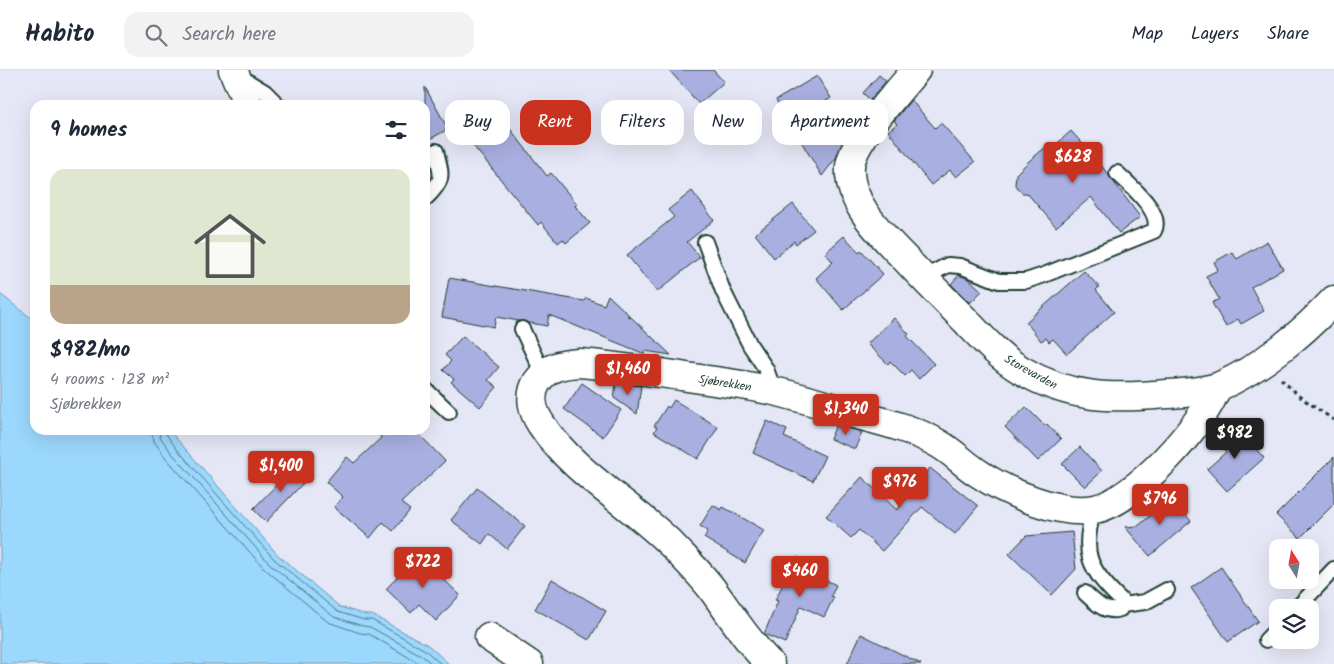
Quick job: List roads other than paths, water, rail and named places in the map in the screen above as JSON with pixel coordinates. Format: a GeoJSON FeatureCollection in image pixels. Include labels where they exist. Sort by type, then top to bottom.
{"type":"FeatureCollection","features":[{"type":"Feature","properties":{"kind":"street","name":"Storevarden"},"geometry":{"type":"LineString","coordinates":[[916,70],[868,130],[852,156],[850,167],[854,192],[872,222],[923,278],[997,353],[1021,369],[1064,390],[1083,395],[1105,397],[1140,396],[1182,393],[1217,387],[1234,380],[1267,358],[1304,329],[1334,300]]}},
{"type":"Feature","properties":{"kind":"street"},"geometry":{"type":"LineString","coordinates":[[234,72],[246,100]]}},
{"type":"Feature","properties":{"kind":"street","name":"Sjøbrekken"},"geometry":{"type":"LineString","coordinates":[[543,374],[558,365],[580,363],[731,383],[774,391],[916,433],[938,443],[976,472],[1012,492],[1038,502],[1071,509],[1094,509],[1113,503],[1142,481],[1177,447],[1199,420],[1213,398],[1217,387]]}},
{"type":"Feature","properties":{"kind":"street"},"geometry":{"type":"LineString","coordinates":[[543,374],[536,384],[532,395],[533,407],[540,423],[550,437],[578,465],[671,544],[711,588],[744,635],[770,664]]}},
{"type":"Feature","properties":{"kind":"street"},"geometry":{"type":"LineString","coordinates":[[489,637],[528,664]]}},
{"type":"Feature","properties":{"kind":"lane"},"geometry":{"type":"LineString","coordinates":[[234,72],[265,92],[273,100]]}},
{"type":"Feature","properties":{"kind":"lane"},"geometry":{"type":"LineString","coordinates":[[430,194],[438,187],[441,177],[436,151]]}},
{"type":"Feature","properties":{"kind":"lane"},"geometry":{"type":"LineString","coordinates":[[923,278],[948,265],[960,266],[999,281],[1026,281],[1154,231],[1156,225],[1153,213],[1135,189],[1117,173]]}},
{"type":"Feature","properties":{"kind":"lane"},"geometry":{"type":"LineString","coordinates":[[705,242],[723,291],[750,345],[766,369],[774,391]]}},
{"type":"Feature","properties":{"kind":"lane"},"geometry":{"type":"LineString","coordinates":[[522,329],[543,374]]}},
{"type":"Feature","properties":{"kind":"lane"},"geometry":{"type":"LineString","coordinates":[[430,394],[448,412]]}},
{"type":"Feature","properties":{"kind":"lane"},"geometry":{"type":"LineString","coordinates":[[1094,509],[1087,533],[1089,555],[1093,567],[1121,600],[1122,605]]}},
{"type":"Feature","properties":{"kind":"lane"},"geometry":{"type":"LineString","coordinates":[[1306,599],[1334,569]]}},
{"type":"Feature","properties":{"kind":"lane"},"geometry":{"type":"LineString","coordinates":[[1085,594],[1101,607],[1110,610],[1120,609],[1122,605],[1146,602],[1166,590]]}},
{"type":"Feature","properties":{"kind":"lane"},"geometry":{"type":"LineString","coordinates":[[1266,640],[1269,637]]}},
{"type":"Feature","properties":{"kind":"water"},"geometry":{"type":"Polygon","coordinates":[[[0,294],[30,317],[30,435],[173,435],[278,555],[340,607],[372,615],[428,645],[449,664],[0,664],[0,294]]]}}]}
